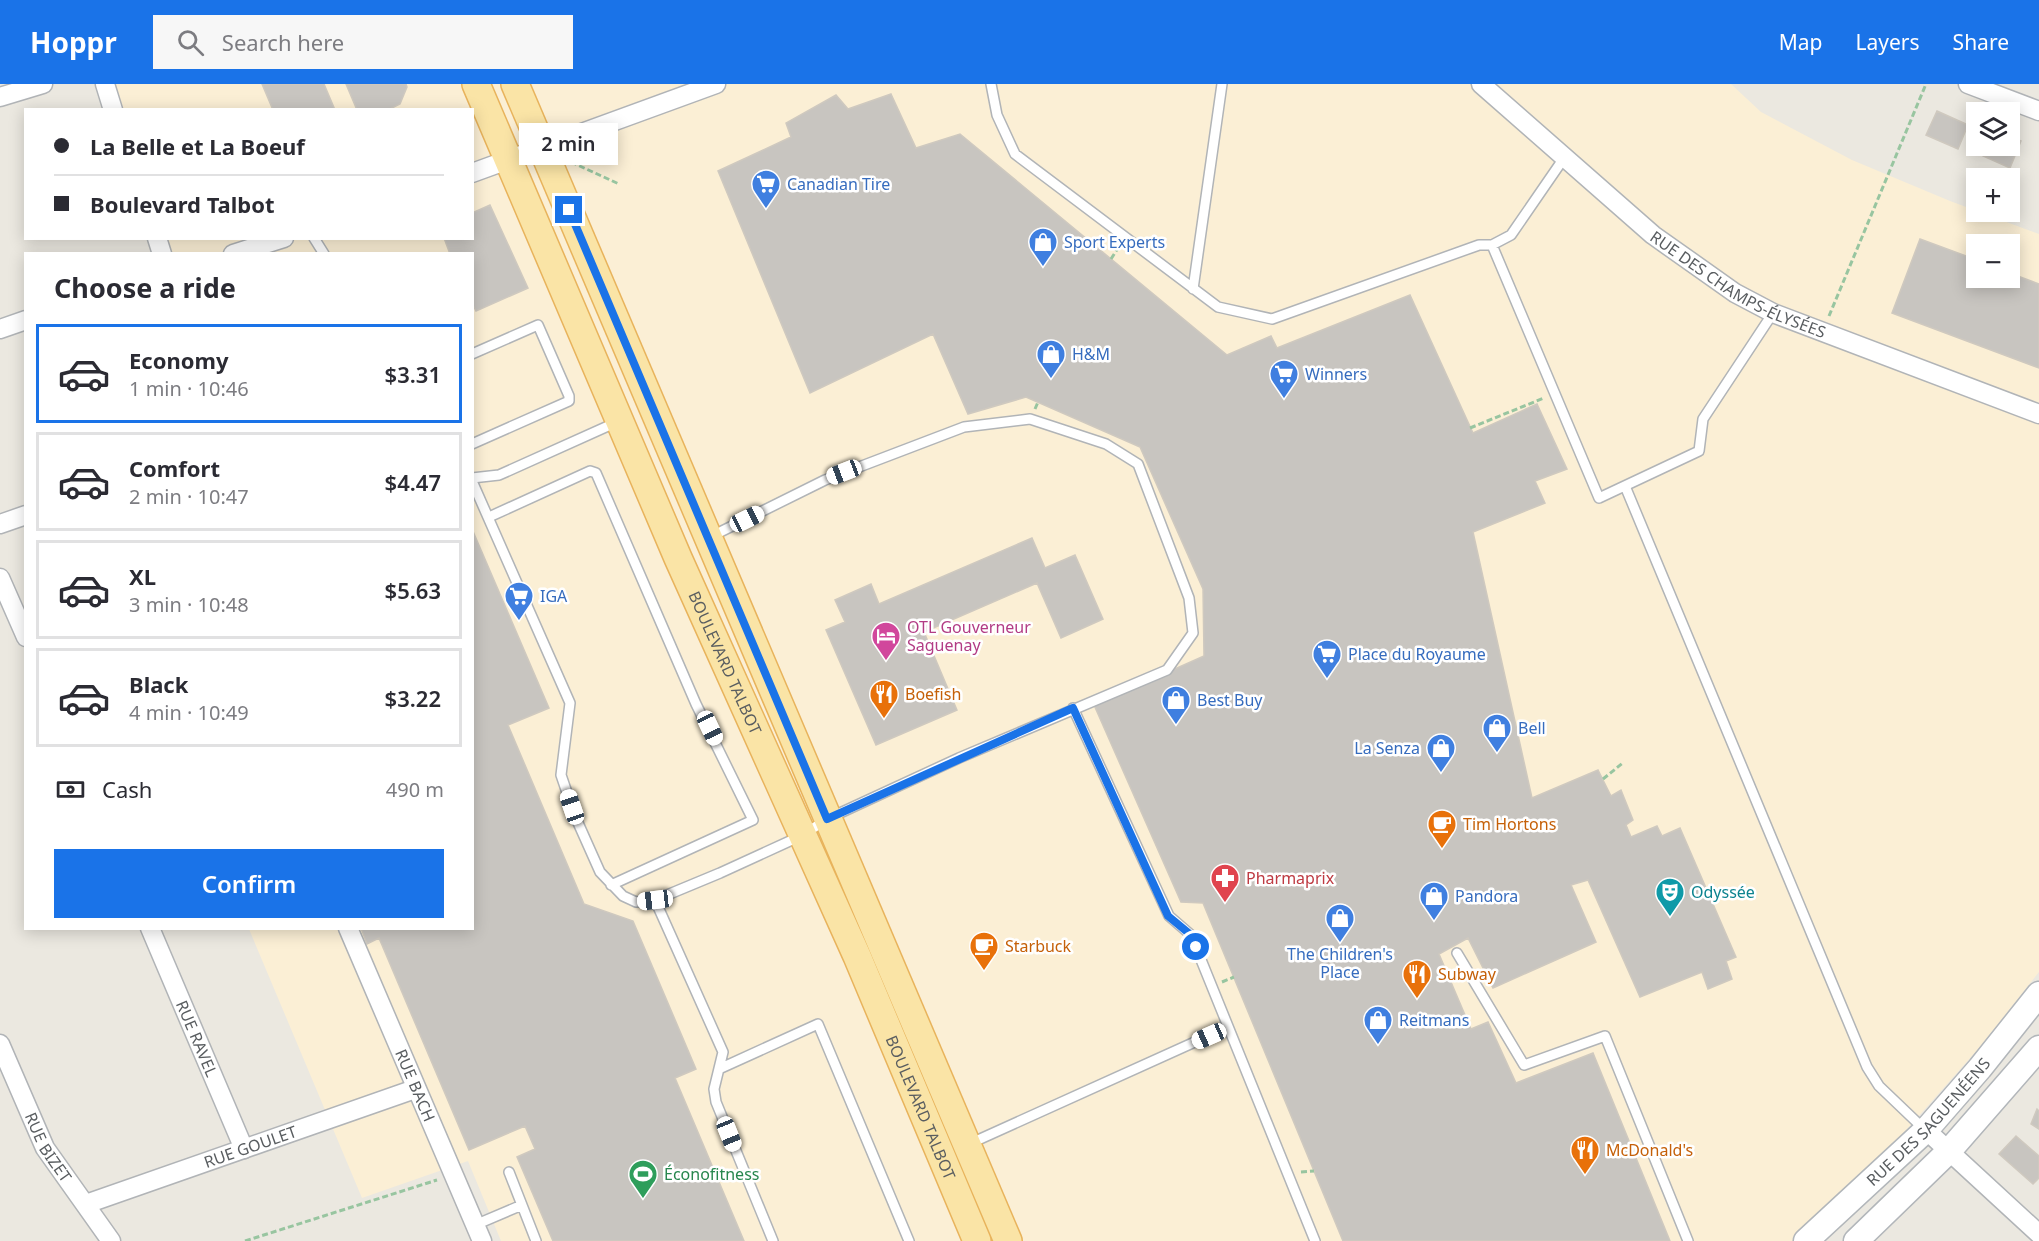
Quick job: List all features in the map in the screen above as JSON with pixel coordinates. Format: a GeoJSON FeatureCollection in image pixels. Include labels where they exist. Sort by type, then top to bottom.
{"type":"FeatureCollection","features":[{"type":"Feature","properties":{"kind":"main road","name":"BOULEVARD TALBOT"},"geometry":{"type":"LineString","coordinates":[[477,84],[507,161],[619,421],[857,956],[977,1241]]}},
{"type":"Feature","properties":{"kind":"main road","name":"BOULEVARD TALBOT"},"geometry":{"type":"LineString","coordinates":[[515,84],[1008,1241]]}},
{"type":"Feature","properties":{"kind":"street"},"geometry":{"type":"LineString","coordinates":[[0,97],[43,84]]}},
{"type":"Feature","properties":{"kind":"street"},"geometry":{"type":"LineString","coordinates":[[105,84],[112,108]]}},
{"type":"Feature","properties":{"kind":"street"},"geometry":{"type":"LineString","coordinates":[[474,172],[716,84]]}},
{"type":"Feature","properties":{"kind":"street","name":"RUE DES CHAMPS-ÉLYSÉES"},"geometry":{"type":"LineString","coordinates":[[1481,84],[1502,100],[1564,159],[1653,236],[1735,293],[1773,313],[2039,414]]}},
{"type":"Feature","properties":{"kind":"street"},"geometry":{"type":"LineString","coordinates":[[1968,84],[2039,111]]}},
{"type":"Feature","properties":{"kind":"street"},"geometry":{"type":"LineString","coordinates":[[244,252],[278,240]]}},
{"type":"Feature","properties":{"kind":"street"},"geometry":{"type":"LineString","coordinates":[[0,329],[24,321]]}},
{"type":"Feature","properties":{"kind":"street"},"geometry":{"type":"LineString","coordinates":[[0,524],[24,517]]}},
{"type":"Feature","properties":{"kind":"street"},"geometry":{"type":"LineString","coordinates":[[0,578],[24,632]]}},
{"type":"Feature","properties":{"kind":"street","name":"RUE RAVEL"},"geometry":{"type":"LineString","coordinates":[[151,930],[244,1149]]}},
{"type":"Feature","properties":{"kind":"street","name":"RUE BACH"},"geometry":{"type":"LineString","coordinates":[[349,930],[478,1233]]}},
{"type":"Feature","properties":{"kind":"street","name":"RUE DES SAGUENÉENS"},"geometry":{"type":"LineString","coordinates":[[1806,1241],[1926,1130],[1980,1068],[2039,994]]}},
{"type":"Feature","properties":{"kind":"street","name":"RUE BIZET"},"geometry":{"type":"LineString","coordinates":[[0,1044],[45,1148],[111,1241]]}},
{"type":"Feature","properties":{"kind":"street","name":"RUE DES SAGUENÉENS"},"geometry":{"type":"LineString","coordinates":[[1856,1241],[1949,1151],[2039,1048]]}},
{"type":"Feature","properties":{"kind":"street","name":"RUE GOULET"},"geometry":{"type":"LineString","coordinates":[[86,1204],[415,1089]]}},
{"type":"Feature","properties":{"kind":"street"},"geometry":{"type":"LineString","coordinates":[[1926,1130],[2039,1234]]}},
{"type":"Feature","properties":{"kind":"lane"},"geometry":{"type":"LineString","coordinates":[[991,84],[997,115],[1015,154],[1218,307],[1272,319],[1479,245],[1492,245],[1511,235],[1564,159]]}},
{"type":"Feature","properties":{"kind":"lane"},"geometry":{"type":"LineString","coordinates":[[1192,289],[1222,84]]}},
{"type":"Feature","properties":{"kind":"lane"},"geometry":{"type":"LineString","coordinates":[[1492,245],[1599,498],[1699,451],[1702,419],[1773,313]]}},
{"type":"Feature","properties":{"kind":"lane"},"geometry":{"type":"LineString","coordinates":[[474,443],[569,401],[569,396],[538,326],[475,352]]}},
{"type":"Feature","properties":{"kind":"lane"},"geometry":{"type":"LineString","coordinates":[[474,483],[570,703],[561,775],[600,872],[623,896],[636,902],[655,900],[803,835],[827,819],[1073,708],[1167,670],[1193,633],[1190,598],[1138,464],[1106,444],[1030,419],[964,427],[825,480],[708,538]]}},
{"type":"Feature","properties":{"kind":"lane"},"geometry":{"type":"LineString","coordinates":[[474,479],[499,475],[619,421]]}},
{"type":"Feature","properties":{"kind":"lane"},"geometry":{"type":"LineString","coordinates":[[489,517],[590,471],[596,473],[696,704],[702,712],[753,820],[611,885]]}},
{"type":"Feature","properties":{"kind":"lane"},"geometry":{"type":"LineString","coordinates":[[1625,486],[1867,1067],[1880,1086],[1926,1130]]}},
{"type":"Feature","properties":{"kind":"lane"},"geometry":{"type":"LineString","coordinates":[[1073,708],[1168,916],[1191,935],[1315,1241]]}},
{"type":"Feature","properties":{"kind":"lane"},"geometry":{"type":"LineString","coordinates":[[655,900],[723,1052],[714,1089],[716,1102],[773,1241]]}},
{"type":"Feature","properties":{"kind":"lane"},"geometry":{"type":"LineString","coordinates":[[1457,953],[1524,1065],[1605,1036],[1688,1241]]}},
{"type":"Feature","properties":{"kind":"lane"},"geometry":{"type":"LineString","coordinates":[[719,1069],[818,1024],[909,1241]]}},
{"type":"Feature","properties":{"kind":"lane"},"geometry":{"type":"LineString","coordinates":[[967,1144],[1228,1027]]}},
{"type":"Feature","properties":{"kind":"lane"},"geometry":{"type":"LineString","coordinates":[[509,1172],[536,1241]]}},
{"type":"Feature","properties":{"kind":"lane"},"geometry":{"type":"LineString","coordinates":[[478,1233],[522,1205]]}},
{"type":"Feature","properties":{"kind":"path"},"geometry":{"type":"LineString","coordinates":[[1822,331],[1926,84]]}},
{"type":"Feature","properties":{"kind":"path"},"geometry":{"type":"LineString","coordinates":[[542,148],[618,184]]}},
{"type":"Feature","properties":{"kind":"path"},"geometry":{"type":"LineString","coordinates":[[1470,428],[1554,393]]}},
{"type":"Feature","properties":{"kind":"path"},"geometry":{"type":"LineString","coordinates":[[1603,779],[1624,762]]}},
{"type":"Feature","properties":{"kind":"path"},"geometry":{"type":"LineString","coordinates":[[245,1241],[453,1174]]}},
{"type":"Feature","properties":{"kind":"shaded area"},"geometry":{"type":"Polygon","coordinates":[[[105,84],[1731,84],[1761,112],[1852,160],[1966,207],[1966,222],[2007,222],[2039,234],[2039,972],[1979,1048],[1893,1145],[1792,1241],[501,1241],[468,1161],[362,1198],[249,930],[474,930],[474,252],[161,252],[157,240],[474,240],[474,108],[113,108],[105,84]]]}},
{"type":"Feature","properties":{"kind":"building"},"geometry":{"type":"Polygon","coordinates":[[[262,84],[324,84],[334,108],[272,108],[262,84]]]}},
{"type":"Feature","properties":{"kind":"building"},"geometry":{"type":"Polygon","coordinates":[[[346,84],[406,84],[407,87],[400,104],[392,108],[356,108],[346,84]]]}},
{"type":"Feature","properties":{"kind":"building","name":"Place du Royaume"},"geometry":{"type":"Polygon","coordinates":[[[891,94],[916,148],[960,134],[1227,355],[1271,336],[1277,348],[1410,295],[1473,433],[1537,404],[1567,469],[1535,481],[1545,503],[1473,532],[1532,798],[1598,770],[1611,796],[1621,790],[1633,820],[1626,825],[1631,837],[1657,826],[1662,836],[1680,828],[1736,957],[1726,961],[1732,979],[1708,989],[1702,972],[1640,997],[1588,880],[1571,885],[1596,942],[1493,988],[1468,938],[1439,954],[1471,1029],[1488,1022],[1516,1083],[1593,1053],[1670,1241],[1343,1241],[1203,903],[1181,902],[1094,705],[1204,656],[1203,589],[1140,447],[1026,397],[968,414],[933,334],[810,393],[718,171],[791,137],[786,123],[836,95],[848,109],[891,94]]]}},
{"type":"Feature","properties":{"kind":"building"},"geometry":{"type":"Polygon","coordinates":[[[1937,111],[1966,124],[1958,149],[1926,135],[1937,111]]]}},
{"type":"Feature","properties":{"kind":"building"},"geometry":{"type":"Polygon","coordinates":[[[1983,156],[2015,156],[2010,168],[1983,156]]]}},
{"type":"Feature","properties":{"kind":"building"},"geometry":{"type":"Polygon","coordinates":[[[490,205],[528,288],[476,311],[474,307],[474,252],[449,252],[445,240],[474,240],[474,212],[490,205]]]}},
{"type":"Feature","properties":{"kind":"building"},"geometry":{"type":"Polygon","coordinates":[[[1920,239],[1966,256],[1966,288],[2020,288],[2020,277],[2039,284],[2039,368],[1892,313],[1920,239]]]}},
{"type":"Feature","properties":{"kind":"building"},"geometry":{"type":"Polygon","coordinates":[[[474,534],[549,708],[508,725],[584,904],[633,921],[696,1069],[675,1078],[744,1241],[553,1241],[517,1157],[535,1149],[525,1126],[469,1150],[379,938],[367,944],[362,930],[474,930],[474,534]]]}},
{"type":"Feature","properties":{"kind":"building"},"geometry":{"type":"Polygon","coordinates":[[[1032,538],[1045,568],[1075,555],[1103,619],[1061,638],[1037,583],[924,632],[957,710],[876,745],[826,630],[845,622],[835,600],[871,584],[879,604],[1032,538]]]}},
{"type":"Feature","properties":{"kind":"building"},"geometry":{"type":"Polygon","coordinates":[[[2037,1109],[2039,1111],[2039,1129],[2031,1124],[2037,1109]]]}},
{"type":"Feature","properties":{"kind":"building"},"geometry":{"type":"Polygon","coordinates":[[[2016,1136],[2039,1156],[2039,1178],[2033,1184],[1999,1154],[2016,1136]]]}},
{"type":"Feature","properties":{"kind":"place","name":"Canadian Tire"},"geometry":{"type":"Point","coordinates":[766,210]}},
{"type":"Feature","properties":{"kind":"place","name":"Sport Experts"},"geometry":{"type":"Point","coordinates":[1043,268]}},
{"type":"Feature","properties":{"kind":"place","name":"H&M"},"geometry":{"type":"Point","coordinates":[1051,380]}},
{"type":"Feature","properties":{"kind":"place","name":"Winners"},"geometry":{"type":"Point","coordinates":[1284,400]}},
{"type":"Feature","properties":{"kind":"place","name":"IGA"},"geometry":{"type":"Point","coordinates":[519,622]}},
{"type":"Feature","properties":{"kind":"place","name":"OTL Gouverneur Saguenay"},"geometry":{"type":"Point","coordinates":[886,662]}},
{"type":"Feature","properties":{"kind":"place","name":"Place du Royaume"},"geometry":{"type":"Point","coordinates":[1327,680]}},
{"type":"Feature","properties":{"kind":"place","name":"Boefish"},"geometry":{"type":"Point","coordinates":[884,720]}},
{"type":"Feature","properties":{"kind":"place","name":"Best Buy"},"geometry":{"type":"Point","coordinates":[1176,726]}},
{"type":"Feature","properties":{"kind":"place","name":"Bell"},"geometry":{"type":"Point","coordinates":[1497,754]}},
{"type":"Feature","properties":{"kind":"place","name":"La Senza"},"geometry":{"type":"Point","coordinates":[1441,774]}},
{"type":"Feature","properties":{"kind":"place","name":"Tim Hortons"},"geometry":{"type":"Point","coordinates":[1442,850]}},
{"type":"Feature","properties":{"kind":"place","name":"Pharmaprix"},"geometry":{"type":"Point","coordinates":[1225,904]}},
{"type":"Feature","properties":{"kind":"place","name":"Odyssée"},"geometry":{"type":"Point","coordinates":[1670,918]}},
{"type":"Feature","properties":{"kind":"place","name":"Pandora"},"geometry":{"type":"Point","coordinates":[1434,922]}},
{"type":"Feature","properties":{"kind":"place","name":"The Children's Place"},"geometry":{"type":"Point","coordinates":[1340,944]}},
{"type":"Feature","properties":{"kind":"place","name":"Starbuck"},"geometry":{"type":"Point","coordinates":[984,972]}},
{"type":"Feature","properties":{"kind":"place","name":"Subway"},"geometry":{"type":"Point","coordinates":[1417,1000]}},
{"type":"Feature","properties":{"kind":"place","name":"Reitmans"},"geometry":{"type":"Point","coordinates":[1378,1046]}},
{"type":"Feature","properties":{"kind":"place","name":"McDonald's"},"geometry":{"type":"Point","coordinates":[1585,1176]}},
{"type":"Feature","properties":{"kind":"place","name":"Éconofitness"},"geometry":{"type":"Point","coordinates":[643,1200]}},
{"type":"Feature","properties":{"kind":"route"},"geometry":{"type":"LineString","coordinates":[[569,210],[827,819],[1073,708],[1168,916],[1191,935],[1196,947]]}}]}
